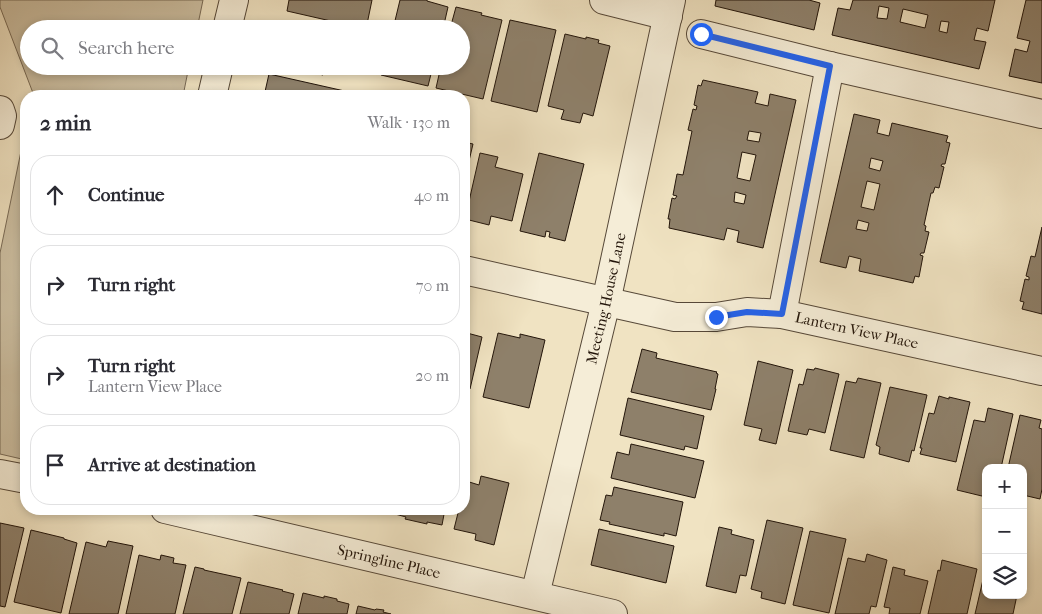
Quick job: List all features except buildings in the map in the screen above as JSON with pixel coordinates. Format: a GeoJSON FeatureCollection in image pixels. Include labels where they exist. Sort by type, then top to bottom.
{"type":"FeatureCollection","features":[{"type":"Feature","properties":{"kind":"street"},"geometry":{"type":"LineString","coordinates":[[229,20],[234,0]]}},
{"type":"Feature","properties":{"kind":"street"},"geometry":{"type":"LineString","coordinates":[[604,0],[670,8]]}},
{"type":"Feature","properties":{"kind":"street","name":"Meeting House Lane"},"geometry":{"type":"LineString","coordinates":[[535,595],[606,302],[670,8]]}},
{"type":"Feature","properties":{"kind":"street"},"geometry":{"type":"LineString","coordinates":[[701,34],[830,66],[1042,114]]}},
{"type":"Feature","properties":{"kind":"street"},"geometry":{"type":"LineString","coordinates":[[782,314],[830,66]]}},
{"type":"Feature","properties":{"kind":"street"},"geometry":{"type":"LineString","coordinates":[[213,90],[217,75]]}},
{"type":"Feature","properties":{"kind":"street"},"geometry":{"type":"LineString","coordinates":[[0,110],[2,116],[0,124]]}},
{"type":"Feature","properties":{"kind":"street","name":"Lantern View Place"},"geometry":{"type":"LineString","coordinates":[[470,271],[675,316],[716,317],[747,312],[782,314],[1042,371]]}},
{"type":"Feature","properties":{"kind":"street"},"geometry":{"type":"LineString","coordinates":[[0,474],[20,478]]}},
{"type":"Feature","properties":{"kind":"street","name":"Springline Place"},"geometry":{"type":"LineString","coordinates":[[190,515],[613,614]]}},
{"type":"Feature","properties":{"kind":"shaded area"},"geometry":{"type":"Polygon","coordinates":[[[0,0],[203,0],[199,20],[20,20],[20,59],[0,7],[0,0]]]}},
{"type":"Feature","properties":{"kind":"shaded area"},"geometry":{"type":"Polygon","coordinates":[[[26,75],[187,75],[184,90],[32,90],[26,75]]]}},
{"type":"Feature","properties":{"kind":"shaded area"},"geometry":{"type":"Polygon","coordinates":[[[20,156],[20,459],[0,454],[0,253],[20,156]]]}},
{"type":"Feature","properties":{"kind":"route"},"geometry":{"type":"LineString","coordinates":[[701,34],[830,66],[782,314],[747,312],[716,317]]}}]}
